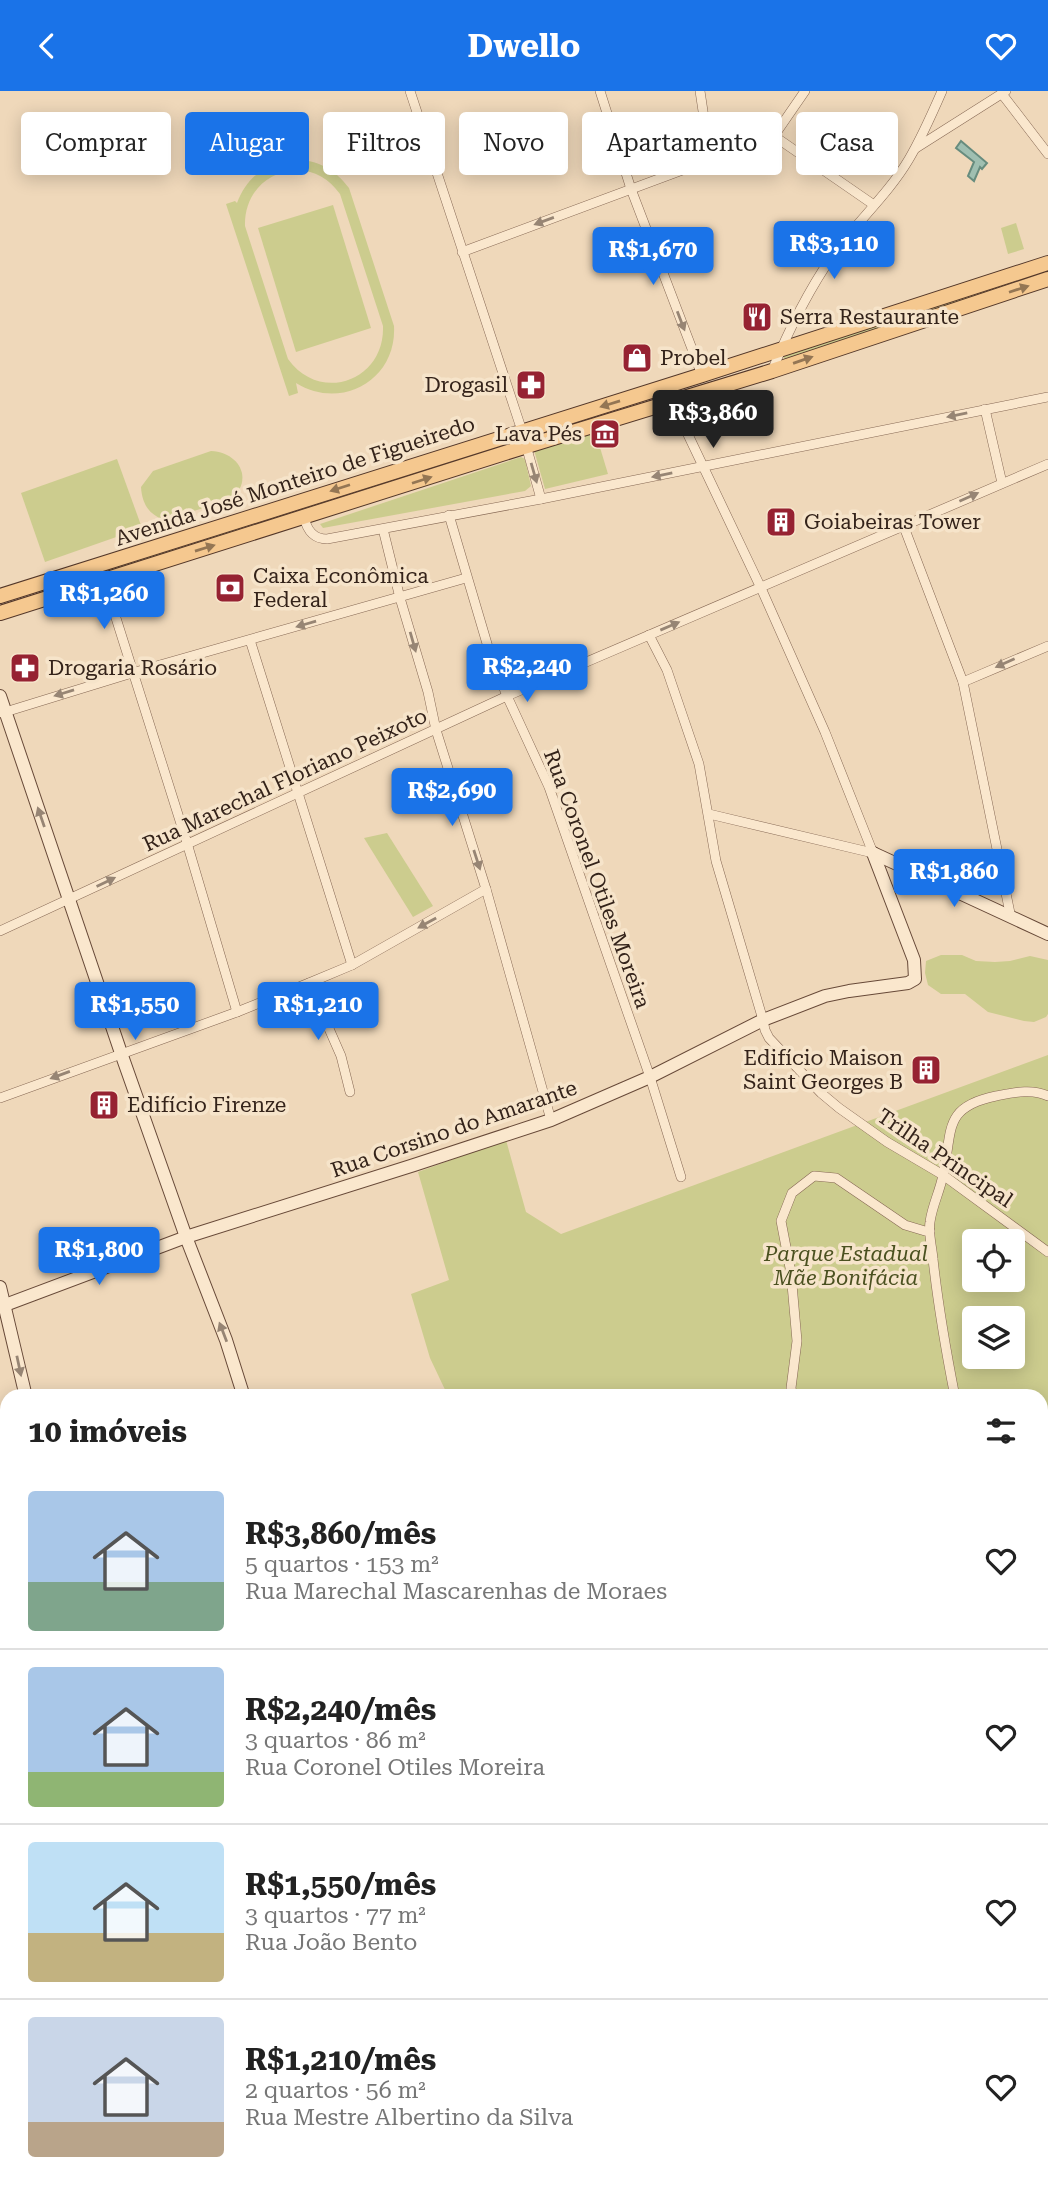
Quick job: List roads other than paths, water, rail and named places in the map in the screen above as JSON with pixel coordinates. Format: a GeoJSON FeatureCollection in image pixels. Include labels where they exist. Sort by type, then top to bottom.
{"type":"FeatureCollection","features":[{"type":"Feature","properties":{"kind":"main road","name":"Avenida José Monteiro de Figueiredo"},"geometry":{"type":"LineString","coordinates":[[0,596],[1048,263]]}},
{"type":"Feature","properties":{"kind":"main road","name":"Avenida José Monteiro de Figueiredo"},"geometry":{"type":"LineString","coordinates":[[0,613],[772,371],[1048,279]]}},
{"type":"Feature","properties":{"kind":"street"},"geometry":{"type":"LineString","coordinates":[[410,91],[527,446],[541,499]]}},
{"type":"Feature","properties":{"kind":"street"},"geometry":{"type":"LineString","coordinates":[[600,91],[631,189],[702,375]]}},
{"type":"Feature","properties":{"kind":"street"},"geometry":{"type":"LineString","coordinates":[[700,91],[703,112]]}},
{"type":"Feature","properties":{"kind":"street"},"geometry":{"type":"LineString","coordinates":[[782,124],[805,91]]}},
{"type":"Feature","properties":{"kind":"street"},"geometry":{"type":"LineString","coordinates":[[772,371],[798,313],[823,270],[900,173],[942,91]]}},
{"type":"Feature","properties":{"kind":"street"},"geometry":{"type":"LineString","coordinates":[[915,148],[1004,92],[1048,154]]}},
{"type":"Feature","properties":{"kind":"street"},"geometry":{"type":"LineString","coordinates":[[782,142],[874,205]]}},
{"type":"Feature","properties":{"kind":"street"},"geometry":{"type":"LineString","coordinates":[[463,252],[667,175]]}},
{"type":"Feature","properties":{"kind":"street"},"geometry":{"type":"LineString","coordinates":[[304,517],[310,533],[322,539],[541,499],[1048,397]]}},
{"type":"Feature","properties":{"kind":"street"},"geometry":{"type":"LineString","coordinates":[[672,401],[761,588],[825,732],[873,853]]}},
{"type":"Feature","properties":{"kind":"street"},"geometry":{"type":"LineString","coordinates":[[985,409],[1002,483]]}},
{"type":"Feature","properties":{"kind":"street","name":"Rua Marechal Floriano Peixoto"},"geometry":{"type":"LineString","coordinates":[[0,931],[507,696],[1048,464]]}},
{"type":"Feature","properties":{"kind":"street","name":"Rua Coronel Otiles Moreira"},"geometry":{"type":"LineString","coordinates":[[449,515],[488,647],[507,696],[549,787],[650,1077],[681,1177]]}},
{"type":"Feature","properties":{"kind":"street"},"geometry":{"type":"LineString","coordinates":[[904,527],[963,682],[1010,918]]}},
{"type":"Feature","properties":{"kind":"street"},"geometry":{"type":"LineString","coordinates":[[383,529],[436,730],[486,889],[551,1120]]}},
{"type":"Feature","properties":{"kind":"street"},"geometry":{"type":"LineString","coordinates":[[2,713],[466,578]]}},
{"type":"Feature","properties":{"kind":"street"},"geometry":{"type":"LineString","coordinates":[[104,580],[237,1012]]}},
{"type":"Feature","properties":{"kind":"street","name":"Trilha Principal"},"geometry":{"type":"LineString","coordinates":[[649,635],[667,670],[699,764],[716,861],[765,1030],[772,1042],[821,1093],[856,1120],[943,1175],[1048,1252]]}},
{"type":"Feature","properties":{"kind":"street"},"geometry":{"type":"LineString","coordinates":[[250,640],[352,965]]}},
{"type":"Feature","properties":{"kind":"street"},"geometry":{"type":"LineString","coordinates":[[963,682],[1048,646]]}},
{"type":"Feature","properties":{"kind":"street"},"geometry":{"type":"LineString","coordinates":[[0,696],[2,713],[241,1389]]}},
{"type":"Feature","properties":{"kind":"street"},"geometry":{"type":"LineString","coordinates":[[709,814],[873,853],[1048,934]]}},
{"type":"Feature","properties":{"kind":"street","name":"Rua Corsino do Amarante"},"geometry":{"type":"LineString","coordinates":[[2,1306],[186,1237],[551,1120],[650,1077],[763,1020],[825,996],[908,983],[915,978],[914,960],[873,853]]}},
{"type":"Feature","properties":{"kind":"street"},"geometry":{"type":"LineString","coordinates":[[0,1098],[237,1012],[352,965],[486,889]]}},
{"type":"Feature","properties":{"kind":"street"},"geometry":{"type":"LineString","coordinates":[[309,983],[341,1056],[350,1092]]}},
{"type":"Feature","properties":{"kind":"street"},"geometry":{"type":"LineString","coordinates":[[954,1389],[934,1273],[929,1223],[943,1175],[955,1117],[964,1106],[984,1099],[1025,1091],[1041,1092],[1048,1096]]}},
{"type":"Feature","properties":{"kind":"street"},"geometry":{"type":"LineString","coordinates":[[792,1389],[797,1341],[791,1273],[781,1221],[792,1193],[814,1176],[836,1178],[905,1224],[930,1231]]}},
{"type":"Feature","properties":{"kind":"street"},"geometry":{"type":"LineString","coordinates":[[0,1287],[2,1306],[24,1389]]}},
{"type":"Feature","properties":{"kind":"place","name":"Serra Restaurante"},"geometry":{"type":"Point","coordinates":[757,317]}},
{"type":"Feature","properties":{"kind":"place","name":"Probel"},"geometry":{"type":"Point","coordinates":[637,358]}},
{"type":"Feature","properties":{"kind":"place","name":"Drogasil"},"geometry":{"type":"Point","coordinates":[531,385]}},
{"type":"Feature","properties":{"kind":"place","name":"Lava Pés"},"geometry":{"type":"Point","coordinates":[605,434]}},
{"type":"Feature","properties":{"kind":"place","name":"Goiabeiras Tower"},"geometry":{"type":"Point","coordinates":[781,522]}},
{"type":"Feature","properties":{"kind":"place","name":"Caixa Econômica Federal"},"geometry":{"type":"Point","coordinates":[230,588]}},
{"type":"Feature","properties":{"kind":"place","name":"Drogaria Rosário"},"geometry":{"type":"Point","coordinates":[25,668]}},
{"type":"Feature","properties":{"kind":"place","name":"Edifício Maison Saint Georges B"},"geometry":{"type":"Point","coordinates":[926,1070]}},
{"type":"Feature","properties":{"kind":"place","name":"Edifício Firenze"},"geometry":{"type":"Point","coordinates":[104,1105]}},
{"type":"Feature","properties":{"kind":"park label","name":"Parque Estadual Mãe Bonifácia"},"geometry":{"type":"Point","coordinates":[846,1266]}}]}
